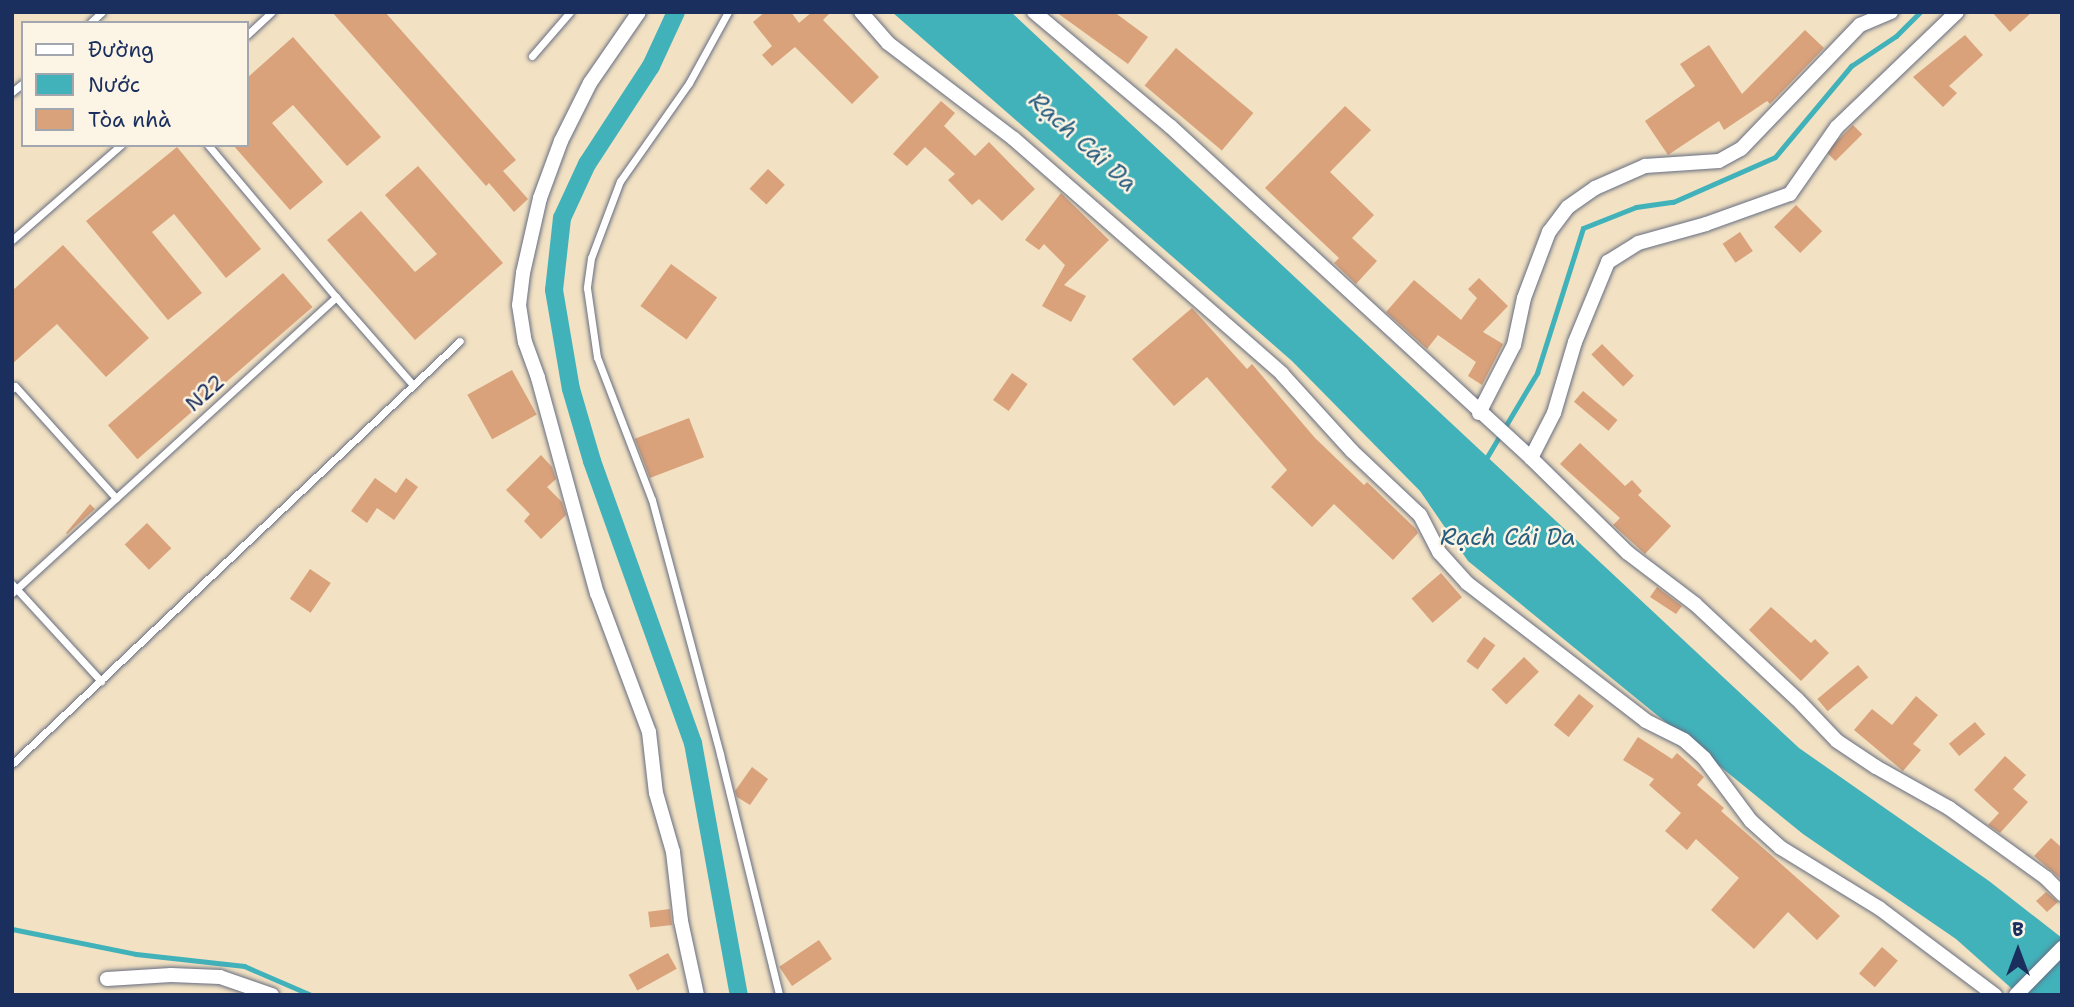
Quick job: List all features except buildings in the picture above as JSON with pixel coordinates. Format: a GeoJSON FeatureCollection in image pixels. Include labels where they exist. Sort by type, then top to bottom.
{"type":"FeatureCollection","features":[{"type":"Feature","properties":{"kind":"street"},"geometry":{"type":"LineString","coordinates":[[639,12],[590,83],[561,141],[540,198],[523,273],[519,305],[525,342],[538,378],[597,593],[649,733],[656,793],[673,852],[681,921],[697,995]]}},
{"type":"Feature","properties":{"kind":"street"},"geometry":{"type":"LineString","coordinates":[[861,12],[888,43],[1014,139],[1282,373],[1352,451],[1419,515],[1439,552],[1467,583],[1646,721],[1684,740],[1704,758],[1751,821],[1782,848],[1879,908],[1995,995]]}},
{"type":"Feature","properties":{"kind":"street"},"geometry":{"type":"LineString","coordinates":[[1034,12],[1170,126],[1531,458],[1628,553],[1705,614],[1797,699],[1837,741],[1875,767],[1949,808],[2046,878],[2062,894]]}},
{"type":"Feature","properties":{"kind":"street"},"geometry":{"type":"LineString","coordinates":[[1479,412],[1514,345],[1524,298],[1549,232],[1568,207],[1594,188],[1645,166],[1719,161],[1741,149],[1860,26],[1892,12]]}},
{"type":"Feature","properties":{"kind":"street"},"geometry":{"type":"LineString","coordinates":[[1531,458],[1555,413],[1575,342],[1608,261],[1638,243],[1706,225],[1790,194],[1837,127],[1956,12]]}},
{"type":"Feature","properties":{"kind":"street"},"geometry":{"type":"LineString","coordinates":[[2016,995],[2062,948]]}},
{"type":"Feature","properties":{"kind":"street"},"geometry":{"type":"LineString","coordinates":[[107,979],[171,975],[220,977],[272,995]]}},
{"type":"Feature","properties":{"kind":"lane"},"geometry":{"type":"LineString","coordinates":[[248,34],[272,12]]}},
{"type":"Feature","properties":{"kind":"lane"},"geometry":{"type":"LineString","coordinates":[[532,56],[570,12]]}},
{"type":"Feature","properties":{"kind":"lane"},"geometry":{"type":"LineString","coordinates":[[728,12],[689,83],[620,181],[591,258],[587,288],[597,357],[652,500],[720,754],[779,995]]}},
{"type":"Feature","properties":{"kind":"lane"},"geometry":{"type":"LineString","coordinates":[[12,240],[119,147]]}},
{"type":"Feature","properties":{"kind":"lane"},"geometry":{"type":"LineString","coordinates":[[210,147],[413,385]]}},
{"type":"Feature","properties":{"kind":"lane","name":"N22"},"geometry":{"type":"LineString","coordinates":[[14,589],[336,298]]}},
{"type":"Feature","properties":{"kind":"lane"},"geometry":{"type":"LineString","coordinates":[[12,764],[460,341]]}},
{"type":"Feature","properties":{"kind":"lane"},"geometry":{"type":"LineString","coordinates":[[12,389],[15,386],[116,498]]}},
{"type":"Feature","properties":{"kind":"lane"},"geometry":{"type":"LineString","coordinates":[[14,589],[101,681]]}},
{"type":"Feature","properties":{"kind":"water","name":"Rạch Cái Da"},"geometry":{"type":"Polygon","coordinates":[[[892,12],[1011,12],[1799,748],[1989,881],[2062,938],[2062,995],[2019,995],[1956,939],[1803,834],[1468,561],[1420,491],[1292,361],[892,12]]]}},
{"type":"Feature","properties":{"kind":"waterway"},"geometry":{"type":"LineString","coordinates":[[676,12],[651,66],[587,164],[562,218],[554,290],[571,389],[592,461],[693,743],[739,995]]}},
{"type":"Feature","properties":{"kind":"waterway"},"geometry":{"type":"LineString","coordinates":[[1484,462],[1537,373],[1583,228],[1636,207],[1673,202],[1775,157],[1851,66],[1896,36],[1920,12]]}},
{"type":"Feature","properties":{"kind":"waterway"},"geometry":{"type":"LineString","coordinates":[[12,929],[136,954],[244,966],[311,995]]}}]}
